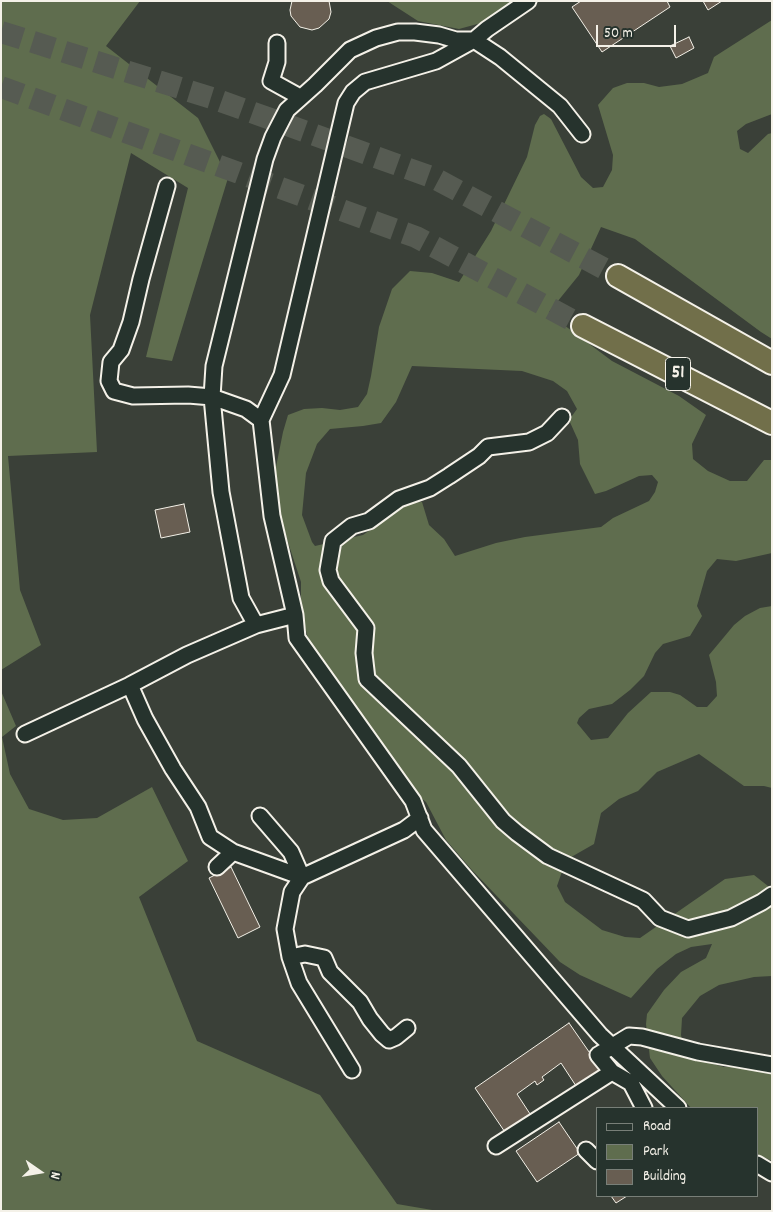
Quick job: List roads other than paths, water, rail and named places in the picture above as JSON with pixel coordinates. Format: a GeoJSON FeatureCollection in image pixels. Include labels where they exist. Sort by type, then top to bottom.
{"type":"FeatureCollection","features":[{"type":"Feature","properties":{"kind":"highway"},"geometry":{"type":"LineString","coordinates":[[618,276],[772,364]]}},
{"type":"Feature","properties":{"kind":"highway","name":"51"},"geometry":{"type":"LineString","coordinates":[[583,326],[772,423]]}},
{"type":"Feature","properties":{"kind":"lane"},"geometry":{"type":"LineString","coordinates":[[528,1],[474,40],[436,61],[365,82],[353,92],[346,103],[282,375],[261,420],[272,516],[295,616],[297,638],[413,800],[424,830],[600,1035],[677,1107]]}},
{"type":"Feature","properties":{"kind":"lane"},"geometry":{"type":"LineString","coordinates":[[256,625],[241,598],[239,588],[221,492],[212,397],[214,366],[265,159],[273,137],[287,110],[350,50],[376,38],[398,32],[414,32],[439,35],[456,40],[474,40],[500,57],[560,106],[582,134]]}},
{"type":"Feature","properties":{"kind":"lane"},"geometry":{"type":"LineString","coordinates":[[277,43],[277,62],[271,81],[300,97]]}},
{"type":"Feature","properties":{"kind":"lane"},"geometry":{"type":"LineString","coordinates":[[167,186],[131,322],[121,350],[111,362],[109,381],[114,391],[133,396],[188,395],[212,397],[246,409],[261,420]]}},
{"type":"Feature","properties":{"kind":"lane"},"geometry":{"type":"LineString","coordinates":[[562,417],[547,433],[529,442],[488,447],[480,456],[430,488],[399,499],[369,521],[352,526],[333,541],[328,570],[332,581],[366,628],[364,653],[366,679],[459,766],[503,821],[517,833],[548,856],[643,900],[660,918],[688,930],[731,918],[762,902],[772,894]]}},
{"type":"Feature","properties":{"kind":"lane"},"geometry":{"type":"LineString","coordinates":[[25,734],[187,655],[256,625],[295,616]]}},
{"type":"Feature","properties":{"kind":"lane"},"geometry":{"type":"LineString","coordinates":[[130,684],[145,720],[198,808],[210,837],[232,852],[302,877]]}},
{"type":"Feature","properties":{"kind":"lane"},"geometry":{"type":"LineString","coordinates":[[260,816],[291,852],[302,877]]}},
{"type":"Feature","properties":{"kind":"lane"},"geometry":{"type":"LineString","coordinates":[[352,1070],[299,983],[290,957],[285,928],[292,892],[302,877],[404,830],[420,818]]}},
{"type":"Feature","properties":{"kind":"lane"},"geometry":{"type":"LineString","coordinates":[[217,867],[232,852]]}},
{"type":"Feature","properties":{"kind":"lane"},"geometry":{"type":"LineString","coordinates":[[290,957],[305,954],[324,958],[330,972],[360,1002],[370,1019],[389,1040],[408,1028]]}},
{"type":"Feature","properties":{"kind":"lane"},"geometry":{"type":"LineString","coordinates":[[643,1107],[631,1083],[612,1072],[598,1054],[629,1036],[642,1037],[698,1052],[772,1065]]}},
{"type":"Feature","properties":{"kind":"lane"},"geometry":{"type":"LineString","coordinates":[[496,1146],[612,1072]]}},
{"type":"Feature","properties":{"kind":"lane"},"geometry":{"type":"LineString","coordinates":[[586,1150],[596,1160]]}},
{"type":"Feature","properties":{"kind":"lane"},"geometry":{"type":"LineString","coordinates":[[758,1165],[772,1173]]}},
{"type":"Feature","properties":{"kind":"tunnel"},"geometry":{"type":"LineString","coordinates":[[1,32],[215,99],[434,178],[618,276]]}},
{"type":"Feature","properties":{"kind":"tunnel"},"geometry":{"type":"LineString","coordinates":[[1,87],[416,237],[583,326]]}}]}
